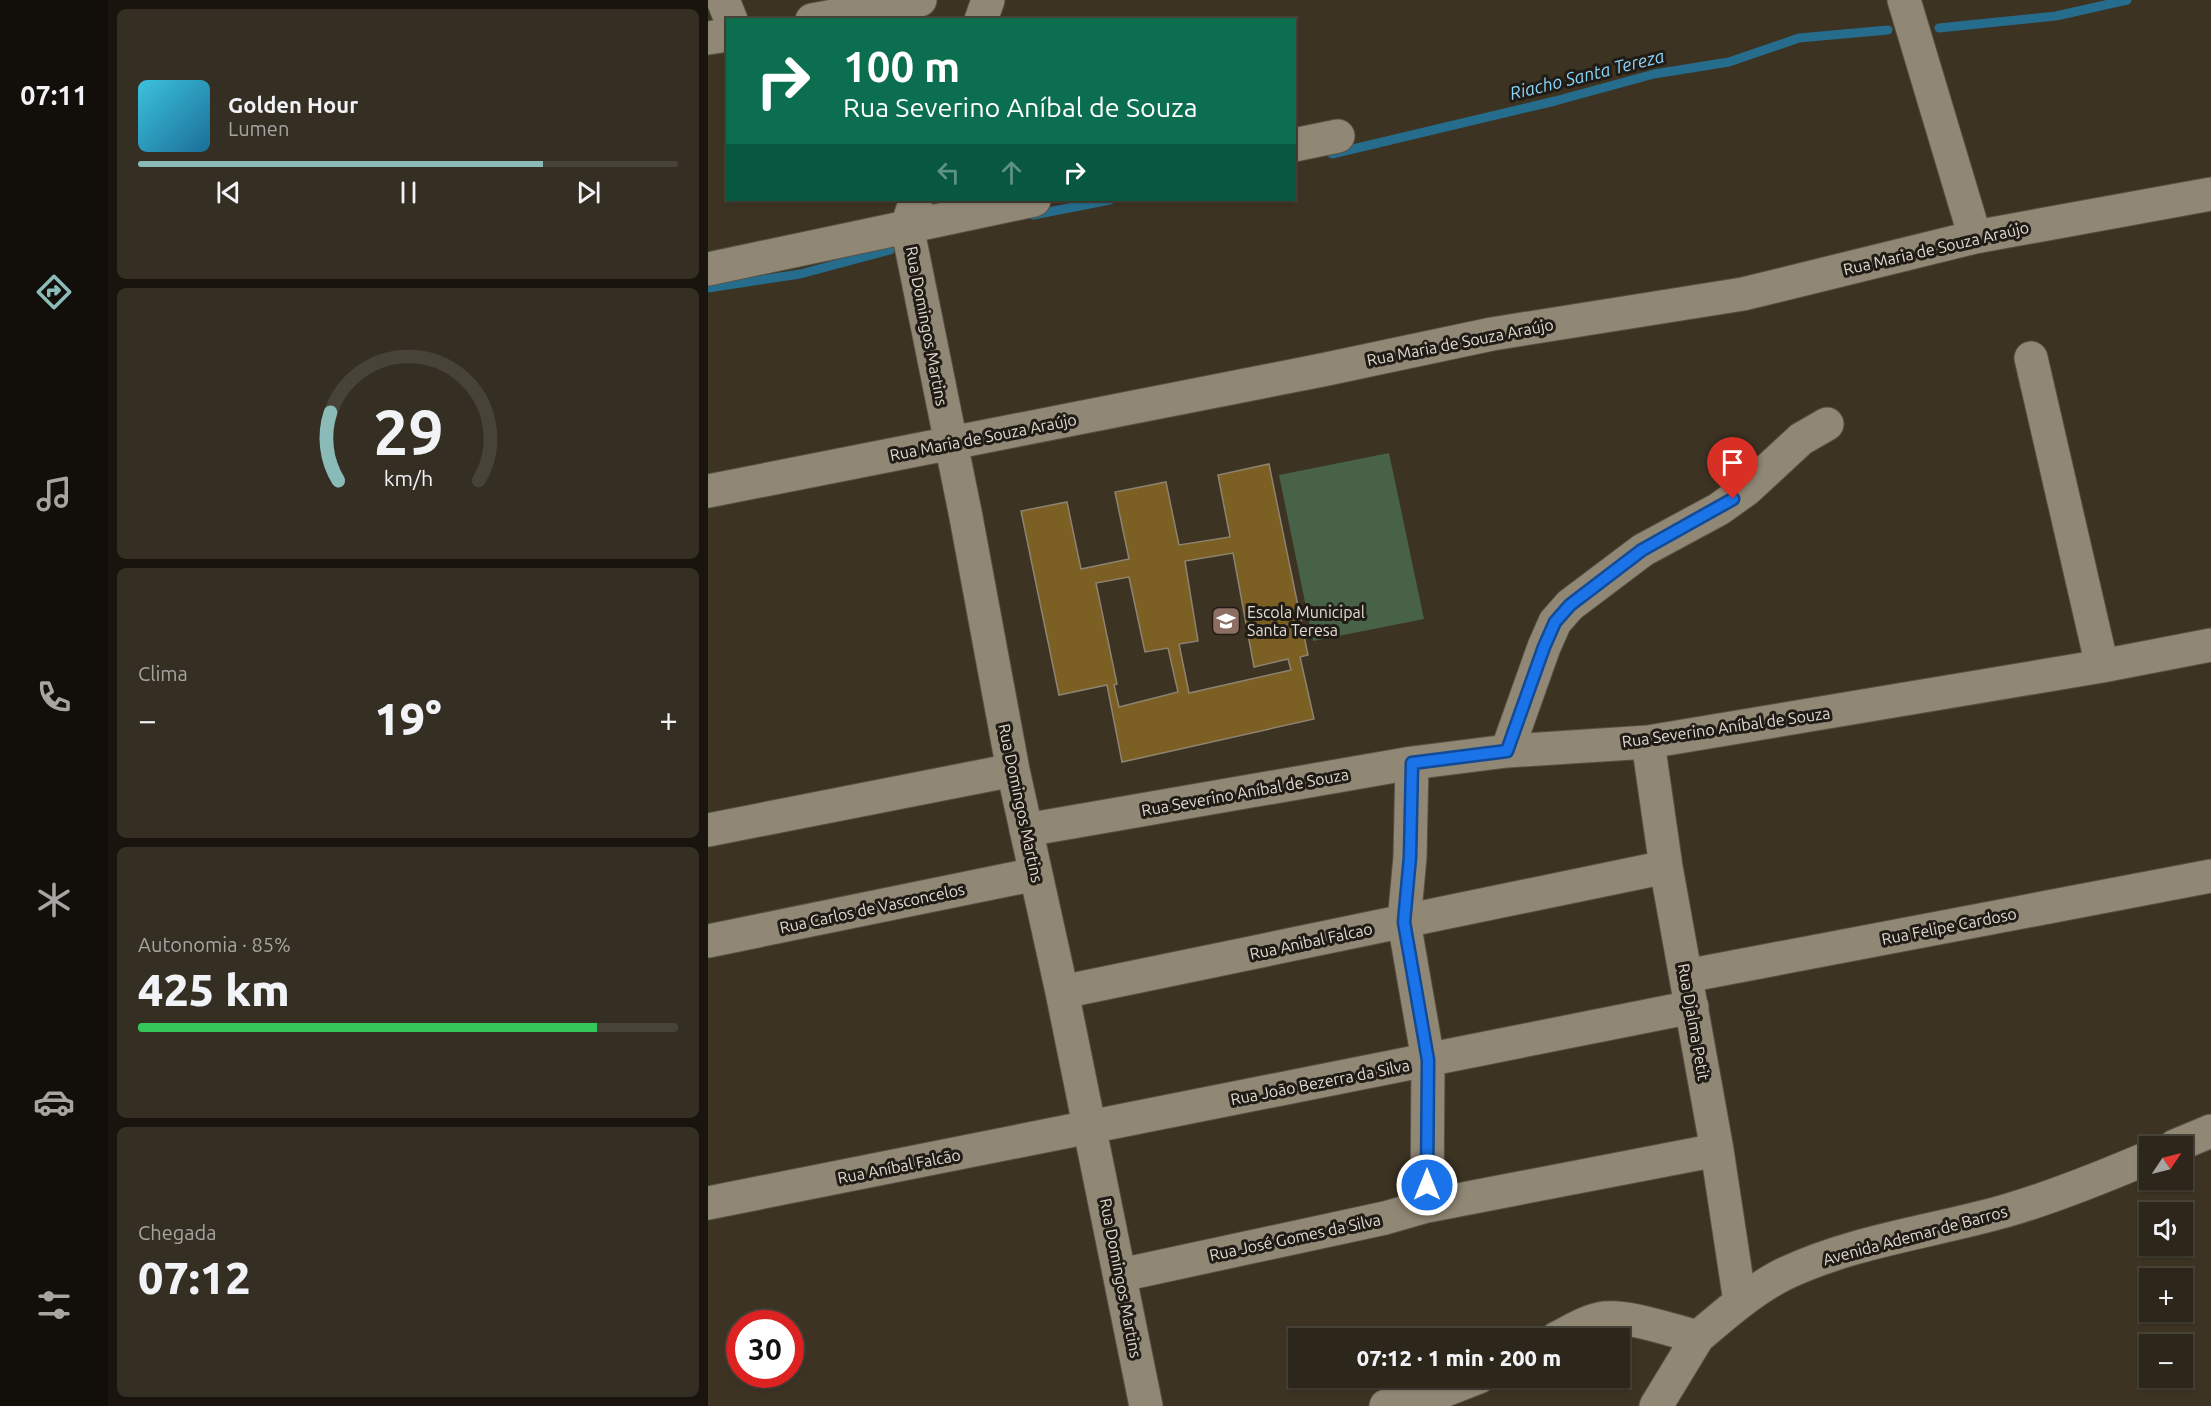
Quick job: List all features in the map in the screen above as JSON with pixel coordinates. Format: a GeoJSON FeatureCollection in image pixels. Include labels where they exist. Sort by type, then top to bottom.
{"type":"FeatureCollection","features":[{"type":"Feature","properties":{"kind":"street"},"geometry":{"type":"LineString","coordinates":[[723,0],[730,18]]}},
{"type":"Feature","properties":{"kind":"street"},"geometry":{"type":"LineString","coordinates":[[823,18],[920,0]]}},
{"type":"Feature","properties":{"kind":"street"},"geometry":{"type":"LineString","coordinates":[[982,18],[988,0]]}},
{"type":"Feature","properties":{"kind":"street"},"geometry":{"type":"LineString","coordinates":[[1904,0],[1975,237]]}},
{"type":"Feature","properties":{"kind":"street"},"geometry":{"type":"LineString","coordinates":[[708,38],[726,35]]}},
{"type":"Feature","properties":{"kind":"street"},"geometry":{"type":"LineString","coordinates":[[1296,146],[1338,136]]}},
{"type":"Feature","properties":{"kind":"street","name":"Rua Maria de Souza Araújo"},"geometry":{"type":"LineString","coordinates":[[708,491],[1322,370],[1492,334],[1743,294],[1975,237],[2211,194]]}},
{"type":"Feature","properties":{"kind":"street"},"geometry":{"type":"LineString","coordinates":[[708,269],[911,213],[1025,201]]}},
{"type":"Feature","properties":{"kind":"street","name":"Rua Domingos Martins"},"geometry":{"type":"LineString","coordinates":[[911,213],[951,444],[1013,770],[1062,992],[1146,1406]]}},
{"type":"Feature","properties":{"kind":"street"},"geometry":{"type":"LineString","coordinates":[[2031,358],[2102,666]]}},
{"type":"Feature","properties":{"kind":"street"},"geometry":{"type":"LineString","coordinates":[[1507,751],[1544,647],[1555,622],[1570,605],[1642,550],[1719,508],[1747,489],[1801,439],[1827,424]]}},
{"type":"Feature","properties":{"kind":"street","name":"Rua Severino Aníbal de Souza"},"geometry":{"type":"LineString","coordinates":[[1026,830],[1412,763],[1507,751],[1648,742],[2102,666],[2211,645]]}},
{"type":"Feature","properties":{"kind":"street","name":"Rua Djalma Petit"},"geometry":{"type":"LineString","coordinates":[[1648,742],[1666,867],[1717,1150],[1740,1302]]}},
{"type":"Feature","properties":{"kind":"street"},"geometry":{"type":"LineString","coordinates":[[1412,763],[1410,857],[1404,922],[1428,1060],[1427,1206]]}},
{"type":"Feature","properties":{"kind":"street"},"geometry":{"type":"LineString","coordinates":[[708,830],[1013,770]]}},
{"type":"Feature","properties":{"kind":"street","name":"Rua Anibal Falcao"},"geometry":{"type":"LineString","coordinates":[[1062,992],[1666,867]]}},
{"type":"Feature","properties":{"kind":"street","name":"Rua Carlos de Vasconcelos"},"geometry":{"type":"LineString","coordinates":[[708,941],[1036,874]]}},
{"type":"Feature","properties":{"kind":"street","name":"Rua Felipe Cardoso"},"geometry":{"type":"LineString","coordinates":[[1689,992],[2211,876]]}},
{"type":"Feature","properties":{"kind":"street","name":"Rua João Bezerra da Silva"},"geometry":{"type":"LineString","coordinates":[[1090,1128],[1428,1060],[1689,992]]}},
{"type":"Feature","properties":{"kind":"street","name":"Rua Aníbal Falcão"},"geometry":{"type":"LineString","coordinates":[[708,1203],[1090,1128]]}},
{"type":"Feature","properties":{"kind":"street"},"geometry":{"type":"LineString","coordinates":[[2193,1138],[2211,1131]]}},
{"type":"Feature","properties":{"kind":"street","name":"Rua José Gomes da Silva"},"geometry":{"type":"LineString","coordinates":[[1120,1275],[1385,1218],[1427,1206],[1717,1150]]}},
{"type":"Feature","properties":{"kind":"street","name":"Avenida Ademar de Barros"},"geometry":{"type":"LineString","coordinates":[[1656,1406],[1698,1337],[1740,1302],[1781,1276],[1837,1253],[2006,1211],[2139,1161]]}},
{"type":"Feature","properties":{"kind":"street"},"geometry":{"type":"LineString","coordinates":[[1577,1328],[1604,1318],[1622,1318],[1698,1337]]}},
{"type":"Feature","properties":{"kind":"street"},"geometry":{"type":"LineString","coordinates":[[1386,1406],[1433,1395],[1451,1388]]}},
{"type":"Feature","properties":{"kind":"green space"},"geometry":{"type":"Polygon","coordinates":[[[1389,453],[1424,619],[1313,641],[1279,475],[1389,453]]]}},
{"type":"Feature","properties":{"kind":"building"},"geometry":{"type":"Polygon","coordinates":[[[1269,464],[1308,655],[1300,657],[1314,719],[1122,762],[1107,685],[1059,695],[1021,511],[1067,502],[1081,569],[1129,559],[1115,492],[1166,482],[1179,545],[1230,537],[1218,475],[1269,464]],[[1233,553],[1185,561],[1198,641],[1179,644],[1189,693],[1291,670],[1288,659],[1254,667],[1233,553]],[[1129,577],[1096,583],[1117,684],[1114,685],[1119,707],[1178,692],[1168,648],[1145,652],[1129,577]]]}},
{"type":"Feature","properties":{"kind":"waterway","name":"Riacho Santa Tereza"},"geometry":{"type":"LineString","coordinates":[[1939,28],[2056,16],[2127,0]]}},
{"type":"Feature","properties":{"kind":"waterway","name":"Riacho Santa Tereza"},"geometry":{"type":"LineString","coordinates":[[1332,154],[1555,101],[1654,74],[1729,62],[1799,38],[1888,30]]}},
{"type":"Feature","properties":{"kind":"waterway","name":"Riacho Santa Tereza"},"geometry":{"type":"LineString","coordinates":[[1033,215],[1105,201]]}},
{"type":"Feature","properties":{"kind":"waterway","name":"Riacho Santa Tereza"},"geometry":{"type":"LineString","coordinates":[[708,288],[800,274],[890,250]]}},
{"type":"Feature","properties":{"kind":"place","name":"Escola Municipal Santa Teresa"},"geometry":{"type":"Point","coordinates":[1226,621]}},
{"type":"Feature","properties":{"kind":"route"},"geometry":{"type":"LineString","coordinates":[[1427,1185],[1428,1060],[1404,922],[1410,857],[1412,763],[1507,751],[1544,647],[1555,622],[1570,605],[1642,550],[1733,499]]}}]}
